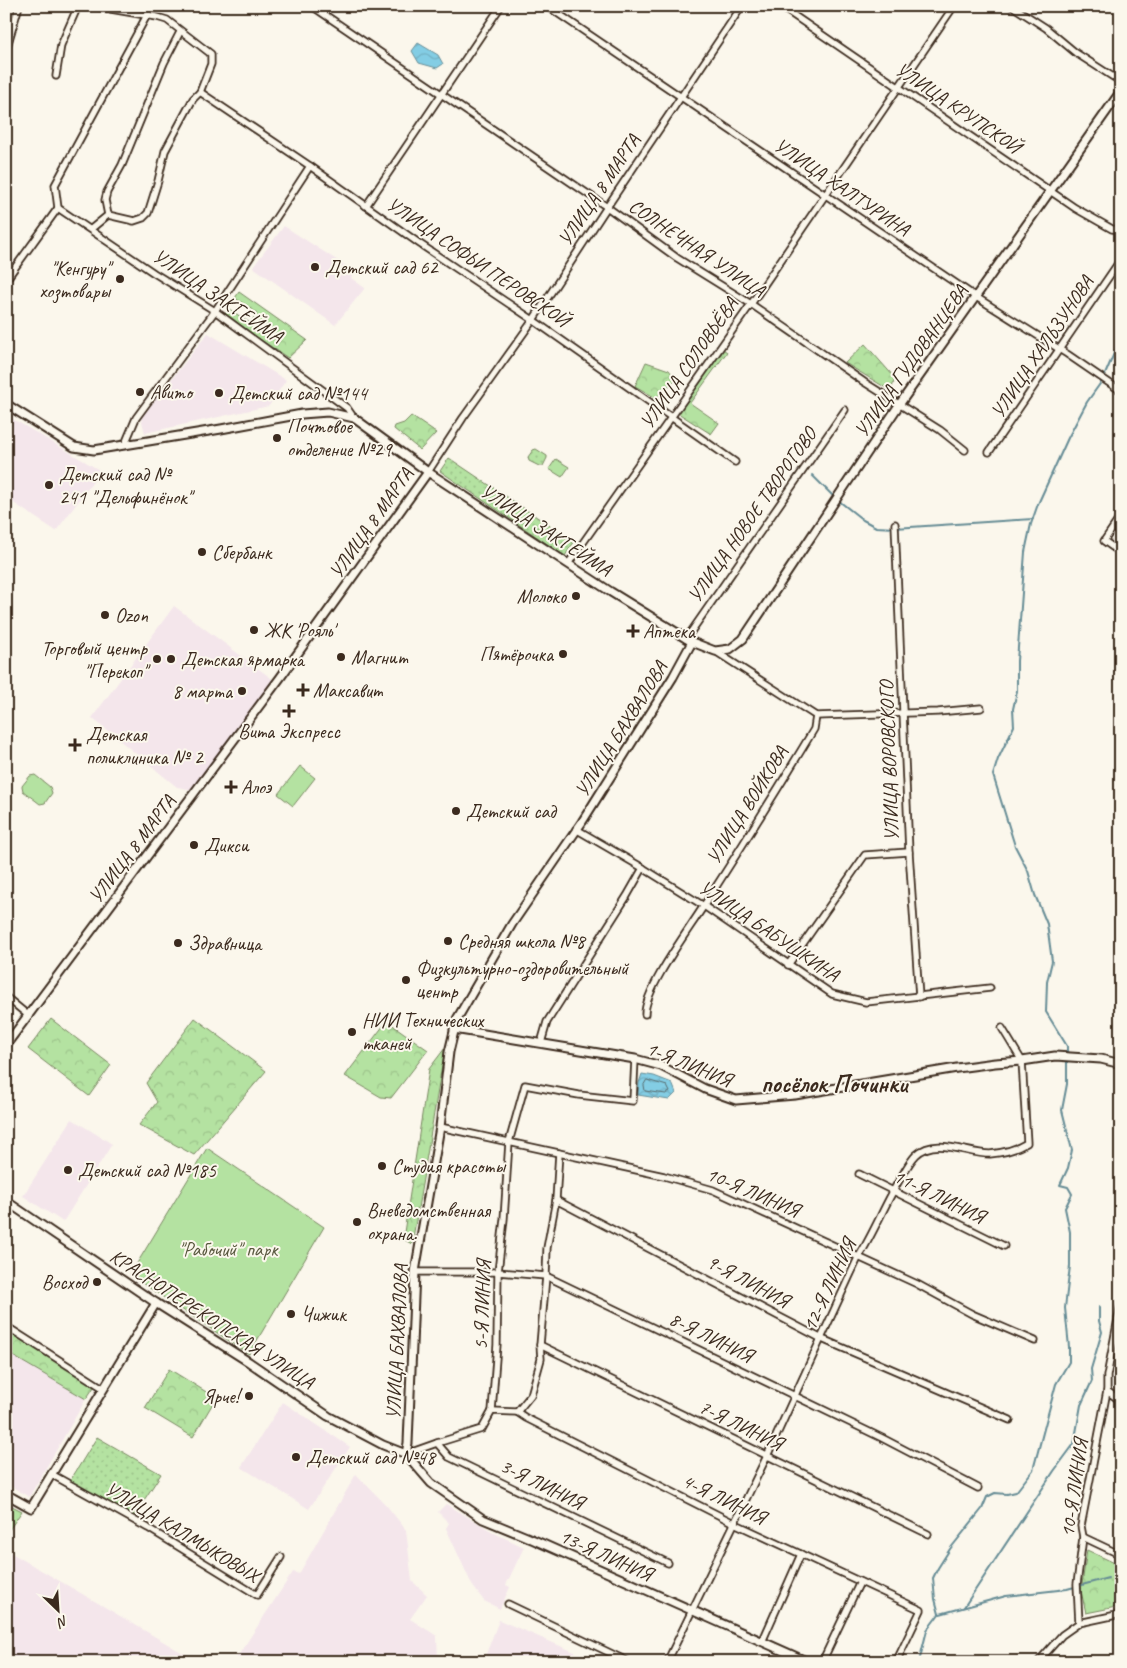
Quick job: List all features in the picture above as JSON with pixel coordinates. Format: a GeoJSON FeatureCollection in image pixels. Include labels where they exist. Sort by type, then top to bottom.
{"type":"FeatureCollection","features":[{"type":"Feature","properties":{"kind":"street"},"geometry":{"type":"LineString","coordinates":[[6,50],[19,6]]}},
{"type":"Feature","properties":{"kind":"street"},"geometry":{"type":"LineString","coordinates":[[56,76],[61,45],[78,6]]}},
{"type":"Feature","properties":{"kind":"street"},"geometry":{"type":"LineString","coordinates":[[93,6],[167,20],[180,32],[211,54],[211,64],[200,92],[193,100],[165,151],[158,181],[146,216],[134,221],[108,215]]}},
{"type":"Feature","properties":{"kind":"street","name":"СОЛНЕЧНАЯ УЛИЦА"},"geometry":{"type":"LineString","coordinates":[[312,6],[607,207],[677,258],[751,304],[899,405],[940,430],[965,450]]}},
{"type":"Feature","properties":{"kind":"street"},"geometry":{"type":"LineString","coordinates":[[366,206],[501,6]]}},
{"type":"Feature","properties":{"kind":"street","name":"УЛИЦА ХАЛТУРИНА"},"geometry":{"type":"LineString","coordinates":[[547,6],[825,195],[976,296],[1060,349],[1121,392]]}},
{"type":"Feature","properties":{"kind":"street","name":"УЛИЦА 8 МАРТА"},"geometry":{"type":"LineString","coordinates":[[6,1045],[285,671],[428,472],[463,418],[533,320],[742,6]]}},
{"type":"Feature","properties":{"kind":"street","name":"УЛИЦА КРУПСКОЙ"},"geometry":{"type":"LineString","coordinates":[[780,6],[1050,191],[1112,229],[1121,230]]}},
{"type":"Feature","properties":{"kind":"street","name":"УЛИЦА СОЛОВЬЁВА"},"geometry":{"type":"LineString","coordinates":[[568,564],[751,304],[954,6]]}},
{"type":"Feature","properties":{"kind":"street"},"geometry":{"type":"LineString","coordinates":[[1012,6],[1046,28],[1076,53],[1121,82]]}},
{"type":"Feature","properties":{"kind":"street"},"geometry":{"type":"LineString","coordinates":[[6,280],[58,208],[55,186],[152,7]]}},
{"type":"Feature","properties":{"kind":"street"},"geometry":{"type":"LineString","coordinates":[[108,215],[105,200],[107,192],[122,165],[164,63],[180,32]]}},
{"type":"Feature","properties":{"kind":"street","name":"УЛИЦА ГУДОВАНЦЕВА"},"geometry":{"type":"LineString","coordinates":[[730,649],[743,639],[899,405],[1121,91]]}},
{"type":"Feature","properties":{"kind":"street","name":"УЛИЦА СОФЬИ ПЕРОВСКОЙ"},"geometry":{"type":"LineString","coordinates":[[200,92],[533,320],[735,462]]}},
{"type":"Feature","properties":{"kind":"street"},"geometry":{"type":"LineString","coordinates":[[126,444],[136,418],[214,311],[310,166]]}},
{"type":"Feature","properties":{"kind":"street","name":"УЛИЦА ЗАКГЕЙМА"},"geometry":{"type":"LineString","coordinates":[[58,208],[214,311],[347,408],[354,418],[428,472],[568,564],[689,640],[715,651],[730,649]]}},
{"type":"Feature","properties":{"kind":"street"},"geometry":{"type":"LineString","coordinates":[[91,229],[108,215]]}},
{"type":"Feature","properties":{"kind":"street","name":"УЛИЦА ХАЛЬЗУНОВА"},"geometry":{"type":"LineString","coordinates":[[989,452],[1121,259]]}},
{"type":"Feature","properties":{"kind":"street","name":"УЛИЦА ЗАКГЕЙМА"},"geometry":{"type":"LineString","coordinates":[[6,404],[74,447],[94,450],[302,414],[328,412],[354,418]]}},
{"type":"Feature","properties":{"kind":"street","name":"УЛИЦА НОВОЕ ТВОРОГОВО"},"geometry":{"type":"LineString","coordinates":[[689,640],[845,410]]}},
{"type":"Feature","properties":{"kind":"street"},"geometry":{"type":"LineString","coordinates":[[1121,516],[1104,541],[1121,553]]}},
{"type":"Feature","properties":{"kind":"street","name":"УЛИЦА ВОРОВСКОГО"},"geometry":{"type":"LineString","coordinates":[[895,524],[896,586],[904,713],[909,852],[919,997]]}},
{"type":"Feature","properties":{"kind":"street","name":"УЛИЦА БАХВАЛОВА"},"geometry":{"type":"LineString","coordinates":[[406,1454],[415,1272],[440,1127],[449,1052],[457,1020],[512,924],[576,829],[673,677],[689,640]]}},
{"type":"Feature","properties":{"kind":"street"},"geometry":{"type":"LineString","coordinates":[[715,651],[816,716],[981,708]]}},
{"type":"Feature","properties":{"kind":"street","name":"УЛИЦА ВОЙКОВА"},"geometry":{"type":"LineString","coordinates":[[645,1014],[645,1005],[654,986],[680,941],[704,906],[814,729],[816,716]]}},
{"type":"Feature","properties":{"kind":"street","name":"УЛИЦА БАБУШКИНА"},"geometry":{"type":"LineString","coordinates":[[576,829],[704,906],[832,994],[866,1002],[990,988]]}},
{"type":"Feature","properties":{"kind":"street"},"geometry":{"type":"LineString","coordinates":[[788,965],[865,855],[909,852]]}},
{"type":"Feature","properties":{"kind":"street"},"geometry":{"type":"LineString","coordinates":[[542,1043],[547,1022],[623,904],[643,868]]}},
{"type":"Feature","properties":{"kind":"street"},"geometry":{"type":"LineString","coordinates":[[6,997],[29,1016]]}},
{"type":"Feature","properties":{"kind":"street"},"geometry":{"type":"LineString","coordinates":[[1002,1028],[1022,1061]]}},
{"type":"Feature","properties":{"kind":"street","name":"1-Я ЛИНИЯ"},"geometry":{"type":"LineString","coordinates":[[454,1029],[635,1058],[661,1066],[705,1090],[736,1100],[795,1095],[956,1068],[1055,1056],[1101,1059],[1121,1064]]}},
{"type":"Feature","properties":{"kind":"street","name":"5-Я ЛИНИЯ"},"geometry":{"type":"LineString","coordinates":[[492,1411],[497,1345],[498,1272],[504,1219],[509,1142],[525,1085],[633,1102],[635,1058]]}},
{"type":"Feature","properties":{"kind":"street","name":"12-Я ЛИНИЯ"},"geometry":{"type":"LineString","coordinates":[[667,1662],[767,1456],[858,1258],[892,1192],[914,1156],[922,1149],[935,1146],[990,1154],[1019,1148],[1026,1143],[1022,1061]]}},
{"type":"Feature","properties":{"kind":"street","name":"10-Я ЛИНИЯ"},"geometry":{"type":"LineString","coordinates":[[440,1127],[664,1176],[713,1190],[917,1284],[972,1314],[1035,1341]]}},
{"type":"Feature","properties":{"kind":"street"},"geometry":{"type":"LineString","coordinates":[[406,1454],[482,1429],[492,1411],[517,1412],[530,1395],[541,1359],[540,1345],[547,1248],[556,1200],[559,1153]]}},
{"type":"Feature","properties":{"kind":"street","name":"11-Я ЛИНИЯ"},"geometry":{"type":"LineString","coordinates":[[859,1174],[1004,1246]]}},
{"type":"Feature","properties":{"kind":"street","name":"9-Я ЛИНИЯ"},"geometry":{"type":"LineString","coordinates":[[556,1200],[822,1338],[1010,1420]]}},
{"type":"Feature","properties":{"kind":"street","name":"КРАСНОПЕРЕКОПСКАЯ УЛИЦА"},"geometry":{"type":"LineString","coordinates":[[6,1201],[156,1303],[249,1362],[328,1416],[383,1445],[406,1454]]}},
{"type":"Feature","properties":{"kind":"street","name":"8-Я ЛИНИЯ"},"geometry":{"type":"LineString","coordinates":[[415,1272],[498,1272],[546,1276],[882,1438],[978,1488]]}},
{"type":"Feature","properties":{"kind":"street"},"geometry":{"type":"LineString","coordinates":[[6,1494],[31,1508],[156,1303]]}},
{"type":"Feature","properties":{"kind":"street","name":"10-Я ЛИНИЯ"},"geometry":{"type":"LineString","coordinates":[[1079,1623],[1077,1584],[1083,1537],[1081,1526],[1083,1508],[1107,1391],[1106,1376],[1121,1303]]}},
{"type":"Feature","properties":{"kind":"street"},"geometry":{"type":"LineString","coordinates":[[6,1326],[103,1388]]}},
{"type":"Feature","properties":{"kind":"street","name":"7-Я ЛИНИЯ"},"geometry":{"type":"LineString","coordinates":[[540,1345],[928,1534]]}},
{"type":"Feature","properties":{"kind":"street"},"geometry":{"type":"LineString","coordinates":[[1107,1391],[1121,1401]]}},
{"type":"Feature","properties":{"kind":"street","name":"4-Я ЛИНИЯ"},"geometry":{"type":"LineString","coordinates":[[517,1412],[734,1523],[921,1610],[896,1662]]}},
{"type":"Feature","properties":{"kind":"street","name":"3-Я ЛИНИЯ"},"geometry":{"type":"LineString","coordinates":[[437,1443],[449,1457],[668,1563]]}},
{"type":"Feature","properties":{"kind":"street","name":"13-Я ЛИНИЯ"},"geometry":{"type":"LineString","coordinates":[[406,1454],[431,1483],[482,1519],[534,1540],[798,1660],[808,1662]]}},
{"type":"Feature","properties":{"kind":"street","name":"УЛИЦА КАЛМЫКОВЫХ"},"geometry":{"type":"LineString","coordinates":[[51,1474],[148,1528],[257,1595],[282,1557]]}},
{"type":"Feature","properties":{"kind":"street"},"geometry":{"type":"LineString","coordinates":[[1083,1537],[1121,1555]]}},
{"type":"Feature","properties":{"kind":"street"},"geometry":{"type":"LineString","coordinates":[[762,1642],[801,1554]]}},
{"type":"Feature","properties":{"kind":"street"},"geometry":{"type":"LineString","coordinates":[[822,1662],[860,1582]]}},
{"type":"Feature","properties":{"kind":"street"},"geometry":{"type":"LineString","coordinates":[[508,1604],[629,1662]]}},
{"type":"Feature","properties":{"kind":"street"},"geometry":{"type":"LineString","coordinates":[[1038,1662],[1062,1635],[1079,1623],[1121,1614]]}},
{"type":"Feature","properties":{"kind":"shaded area"},"geometry":{"type":"Polygon","coordinates":[[[284,226],[355,272],[351,278],[365,288],[335,325],[253,267],[284,226]]]}},
{"type":"Feature","properties":{"kind":"shaded area","name":"Детский сад №144"},"geometry":{"type":"Polygon","coordinates":[[[208,333],[286,380],[269,406],[145,433],[141,418],[208,333]]]}},
{"type":"Feature","properties":{"kind":"shaded area","name":"Детский сад № 241 \"Дельфинёнок\""},"geometry":{"type":"Polygon","coordinates":[[[6,415],[101,471],[56,531],[6,498],[6,415]]]}},
{"type":"Feature","properties":{"kind":"shaded area"},"geometry":{"type":"Polygon","coordinates":[[[174,606],[275,681],[194,790],[177,787],[92,718],[174,606]]]}},
{"type":"Feature","properties":{"kind":"shaded area","name":"Детский сад №185"},"geometry":{"type":"Polygon","coordinates":[[[72,1119],[112,1144],[63,1222],[23,1196],[72,1119]]]}},
{"type":"Feature","properties":{"kind":"shaded area"},"geometry":{"type":"Polygon","coordinates":[[[6,1352],[86,1399],[29,1497],[6,1483],[6,1352]]]}},
{"type":"Feature","properties":{"kind":"shaded area","name":"Детский сад №48"},"geometry":{"type":"Polygon","coordinates":[[[283,1402],[350,1447],[309,1509],[241,1467],[283,1402]]]}},
{"type":"Feature","properties":{"kind":"shaded area"},"geometry":{"type":"Polygon","coordinates":[[[356,1474],[387,1506],[406,1530],[412,1581],[427,1595],[410,1619],[437,1636],[438,1662],[234,1662],[293,1572],[299,1574],[356,1474]]]}},
{"type":"Feature","properties":{"kind":"shaded area"},"geometry":{"type":"Polygon","coordinates":[[[446,1504],[498,1535],[524,1547],[506,1585],[510,1587],[500,1609],[484,1601],[472,1585],[446,1528],[449,1523],[438,1512],[446,1504]]]}},
{"type":"Feature","properties":{"kind":"shaded area"},"geometry":{"type":"Polygon","coordinates":[[[6,1550],[103,1606],[198,1662],[6,1662],[6,1550]]]}},
{"type":"Feature","properties":{"kind":"shaded area"},"geometry":{"type":"Polygon","coordinates":[[[499,1620],[598,1662],[483,1662],[499,1620]]]}},
{"type":"Feature","properties":{"kind":"green space"},"geometry":{"type":"Polygon","coordinates":[[[239,292],[307,340],[288,358],[224,315],[229,309],[250,323],[257,313],[235,298],[239,292]]]}},
{"type":"Feature","properties":{"kind":"green space"},"geometry":{"type":"Polygon","coordinates":[[[865,344],[895,378],[891,391],[845,363],[865,344]]]}},
{"type":"Feature","properties":{"kind":"green space"},"geometry":{"type":"Polygon","coordinates":[[[723,349],[727,352],[690,403],[719,423],[711,434],[678,413],[723,349]]]}},
{"type":"Feature","properties":{"kind":"green space"},"geometry":{"type":"Polygon","coordinates":[[[646,362],[669,370],[676,379],[656,398],[635,386],[646,362]]]}},
{"type":"Feature","properties":{"kind":"green space"},"geometry":{"type":"Polygon","coordinates":[[[411,416],[436,433],[420,450],[394,429],[395,426],[404,423],[411,416]]]}},
{"type":"Feature","properties":{"kind":"green space"},"geometry":{"type":"Polygon","coordinates":[[[536,449],[547,456],[543,466],[529,461],[528,457],[536,449]]]}},
{"type":"Feature","properties":{"kind":"green space"},"geometry":{"type":"Polygon","coordinates":[[[449,458],[574,542],[565,556],[440,471],[449,458]]]}},
{"type":"Feature","properties":{"kind":"green space"},"geometry":{"type":"Polygon","coordinates":[[[556,459],[569,467],[562,477],[549,469],[556,459]]]}},
{"type":"Feature","properties":{"kind":"green space"},"geometry":{"type":"Polygon","coordinates":[[[300,766],[315,778],[293,806],[278,794],[300,766]]]}},
{"type":"Feature","properties":{"kind":"green space"},"geometry":{"type":"Polygon","coordinates":[[[35,775],[50,787],[52,793],[45,803],[40,804],[23,791],[22,786],[30,776],[35,775]]]}},
{"type":"Feature","properties":{"kind":"green space"},"geometry":{"type":"Polygon","coordinates":[[[195,1018],[266,1071],[194,1155],[139,1125],[157,1102],[146,1083],[195,1018]]]}},
{"type":"Feature","properties":{"kind":"green space"},"geometry":{"type":"Polygon","coordinates":[[[51,1019],[111,1065],[89,1096],[28,1049],[51,1019]]]}},
{"type":"Feature","properties":{"kind":"green space"},"geometry":{"type":"Polygon","coordinates":[[[387,1021],[428,1050],[391,1098],[381,1097],[345,1076],[387,1021]]]}},
{"type":"Feature","properties":{"kind":"green space"},"geometry":{"type":"Polygon","coordinates":[[[445,1048],[412,1244],[403,1239],[429,1069],[445,1048]]]}},
{"type":"Feature","properties":{"kind":"green space","name":"\"Рабочий\" парк"},"geometry":{"type":"Polygon","coordinates":[[[207,1148],[324,1227],[249,1354],[130,1275],[207,1148]]]}},
{"type":"Feature","properties":{"kind":"green space"},"geometry":{"type":"Polygon","coordinates":[[[6,1331],[96,1384],[86,1399],[6,1352],[6,1331]]]}},
{"type":"Feature","properties":{"kind":"green space"},"geometry":{"type":"Polygon","coordinates":[[[169,1369],[216,1398],[193,1437],[145,1408],[169,1369]]]}},
{"type":"Feature","properties":{"kind":"green space"},"geometry":{"type":"Polygon","coordinates":[[[97,1437],[161,1474],[133,1517],[70,1481],[97,1437]]]}},
{"type":"Feature","properties":{"kind":"green space"},"geometry":{"type":"Polygon","coordinates":[[[6,1503],[22,1511],[9,1530],[6,1528],[6,1503]]]}},
{"type":"Feature","properties":{"kind":"green space"},"geometry":{"type":"Polygon","coordinates":[[[1087,1550],[1121,1566],[1121,1606],[1086,1613],[1081,1591],[1087,1550]]]}},
{"type":"Feature","properties":{"kind":"water"},"geometry":{"type":"Polygon","coordinates":[[[418,43],[438,55],[443,64],[437,68],[419,63],[412,51],[418,43]]]}},
{"type":"Feature","properties":{"kind":"water"},"geometry":{"type":"Polygon","coordinates":[[[642,1074],[654,1076],[672,1083],[676,1093],[669,1100],[638,1095],[642,1074]]]}},
{"type":"Feature","properties":{"kind":"waterway"},"geometry":{"type":"LineString","coordinates":[[1104,377],[1121,337]]}},
{"type":"Feature","properties":{"kind":"waterway"},"geometry":{"type":"LineString","coordinates":[[1067,1054],[1067,1046],[1046,1012],[1047,982],[1052,961],[1047,924],[1035,895],[1028,871],[1015,846],[993,775],[998,759],[1014,726],[1013,709],[1017,691],[1017,661],[1025,552],[1031,524],[1068,438],[1087,402],[1102,381]]}},
{"type":"Feature","properties":{"kind":"waterway"},"geometry":{"type":"LineString","coordinates":[[812,475],[835,498]]}},
{"type":"Feature","properties":{"kind":"waterway"},"geometry":{"type":"LineString","coordinates":[[839,501],[863,520],[876,527],[895,528],[1033,519]]}},
{"type":"Feature","properties":{"kind":"waterway"},"geometry":{"type":"LineString","coordinates":[[919,1662],[927,1630],[939,1614],[933,1578],[950,1549],[982,1509],[987,1497],[995,1493],[1007,1494],[1016,1492],[1033,1470],[1056,1384],[1069,1362],[1065,1308],[1070,1266],[1070,1232],[1065,1208],[1072,1194],[1068,1187],[1060,1185],[1068,1168],[1072,1150],[1062,1110],[1067,1084],[1067,1059]]}},
{"type":"Feature","properties":{"kind":"waterway"},"geometry":{"type":"LineString","coordinates":[[964,1607],[1074,1444],[1081,1405],[1092,1381],[1091,1369],[1102,1332],[1099,1321],[1099,1307]]}},
{"type":"Feature","properties":{"kind":"waterway"},"geometry":{"type":"LineString","coordinates":[[940,1614],[1006,1596],[1067,1589],[1108,1578]]}},
{"type":"Feature","properties":{"kind":"place","name":"Детский сад 62"},"geometry":{"type":"Point","coordinates":[315,267]}},
{"type":"Feature","properties":{"kind":"place","name":"\"Кенгуру\" хозтовары"},"geometry":{"type":"Point","coordinates":[120,279]}},
{"type":"Feature","properties":{"kind":"place","name":"Авито"},"geometry":{"type":"Point","coordinates":[140,392]}},
{"type":"Feature","properties":{"kind":"place","name":"Детский сад №144"},"geometry":{"type":"Point","coordinates":[219,393]}},
{"type":"Feature","properties":{"kind":"place","name":"Почтовое отделение №29"},"geometry":{"type":"Point","coordinates":[277,438]}},
{"type":"Feature","properties":{"kind":"place","name":"Детский сад № 241 \"Дельфинёнок\""},"geometry":{"type":"Point","coordinates":[49,485]}},
{"type":"Feature","properties":{"kind":"place","name":"Сбербанк"},"geometry":{"type":"Point","coordinates":[202,552]}},
{"type":"Feature","properties":{"kind":"place","name":"Молоко"},"geometry":{"type":"Point","coordinates":[576,596]}},
{"type":"Feature","properties":{"kind":"place","name":"Ozon"},"geometry":{"type":"Point","coordinates":[105,615]}},
{"type":"Feature","properties":{"kind":"place","name":"ЖК 'Рояль'"},"geometry":{"type":"Point","coordinates":[254,630]}},
{"type":"Feature","properties":{"kind":"place","name":"Аптека"},"geometry":{"type":"Point","coordinates":[633,631]}},
{"type":"Feature","properties":{"kind":"place","name":"Пятёрочка"},"geometry":{"type":"Point","coordinates":[563,654]}},
{"type":"Feature","properties":{"kind":"place","name":"Магнит"},"geometry":{"type":"Point","coordinates":[341,657]}},
{"type":"Feature","properties":{"kind":"place","name":"Торговый центр \"Перекоп\""},"geometry":{"type":"Point","coordinates":[157,659]}},
{"type":"Feature","properties":{"kind":"place","name":"Детская ярмарка"},"geometry":{"type":"Point","coordinates":[171,659]}},
{"type":"Feature","properties":{"kind":"place","name":"Максавит"},"geometry":{"type":"Point","coordinates":[303,690]}},
{"type":"Feature","properties":{"kind":"place","name":"8 марта"},"geometry":{"type":"Point","coordinates":[242,691]}},
{"type":"Feature","properties":{"kind":"place","name":"Вита Экспресс"},"geometry":{"type":"Point","coordinates":[289,711]}},
{"type":"Feature","properties":{"kind":"place","name":"Детская поликлиника № 2"},"geometry":{"type":"Point","coordinates":[75,745]}},
{"type":"Feature","properties":{"kind":"place","name":"Алоэ"},"geometry":{"type":"Point","coordinates":[231,787]}},
{"type":"Feature","properties":{"kind":"place","name":"Детский сад"},"geometry":{"type":"Point","coordinates":[456,811]}},
{"type":"Feature","properties":{"kind":"place","name":"Дикси"},"geometry":{"type":"Point","coordinates":[194,845]}},
{"type":"Feature","properties":{"kind":"place","name":"Средняя школа №8"},"geometry":{"type":"Point","coordinates":[448,941]}},
{"type":"Feature","properties":{"kind":"place","name":"Здравница"},"geometry":{"type":"Point","coordinates":[178,943]}},
{"type":"Feature","properties":{"kind":"place","name":"Физкультурно-оздоровительный центр"},"geometry":{"type":"Point","coordinates":[406,980]}},
{"type":"Feature","properties":{"kind":"place","name":"НИИ Технических тканей"},"geometry":{"type":"Point","coordinates":[352,1032]}},
{"type":"Feature","properties":{"kind":"place","name":"Студия красоты"},"geometry":{"type":"Point","coordinates":[382,1166]}},
{"type":"Feature","properties":{"kind":"place","name":"Детский сад №185"},"geometry":{"type":"Point","coordinates":[68,1170]}},
{"type":"Feature","properties":{"kind":"place","name":"Вневедомственная охрана."},"geometry":{"type":"Point","coordinates":[357,1222]}},
{"type":"Feature","properties":{"kind":"place","name":"Восход"},"geometry":{"type":"Point","coordinates":[97,1282]}},
{"type":"Feature","properties":{"kind":"place","name":"Чижик"},"geometry":{"type":"Point","coordinates":[291,1314]}},
{"type":"Feature","properties":{"kind":"place","name":"Ярче!"},"geometry":{"type":"Point","coordinates":[249,1396]}},
{"type":"Feature","properties":{"kind":"place","name":"Детский сад №48"},"geometry":{"type":"Point","coordinates":[296,1457]}},
{"type":"Feature","properties":{"kind":"district","name":"посёлок Починки"},"geometry":{"type":"Point","coordinates":[834,1084]}}]}
